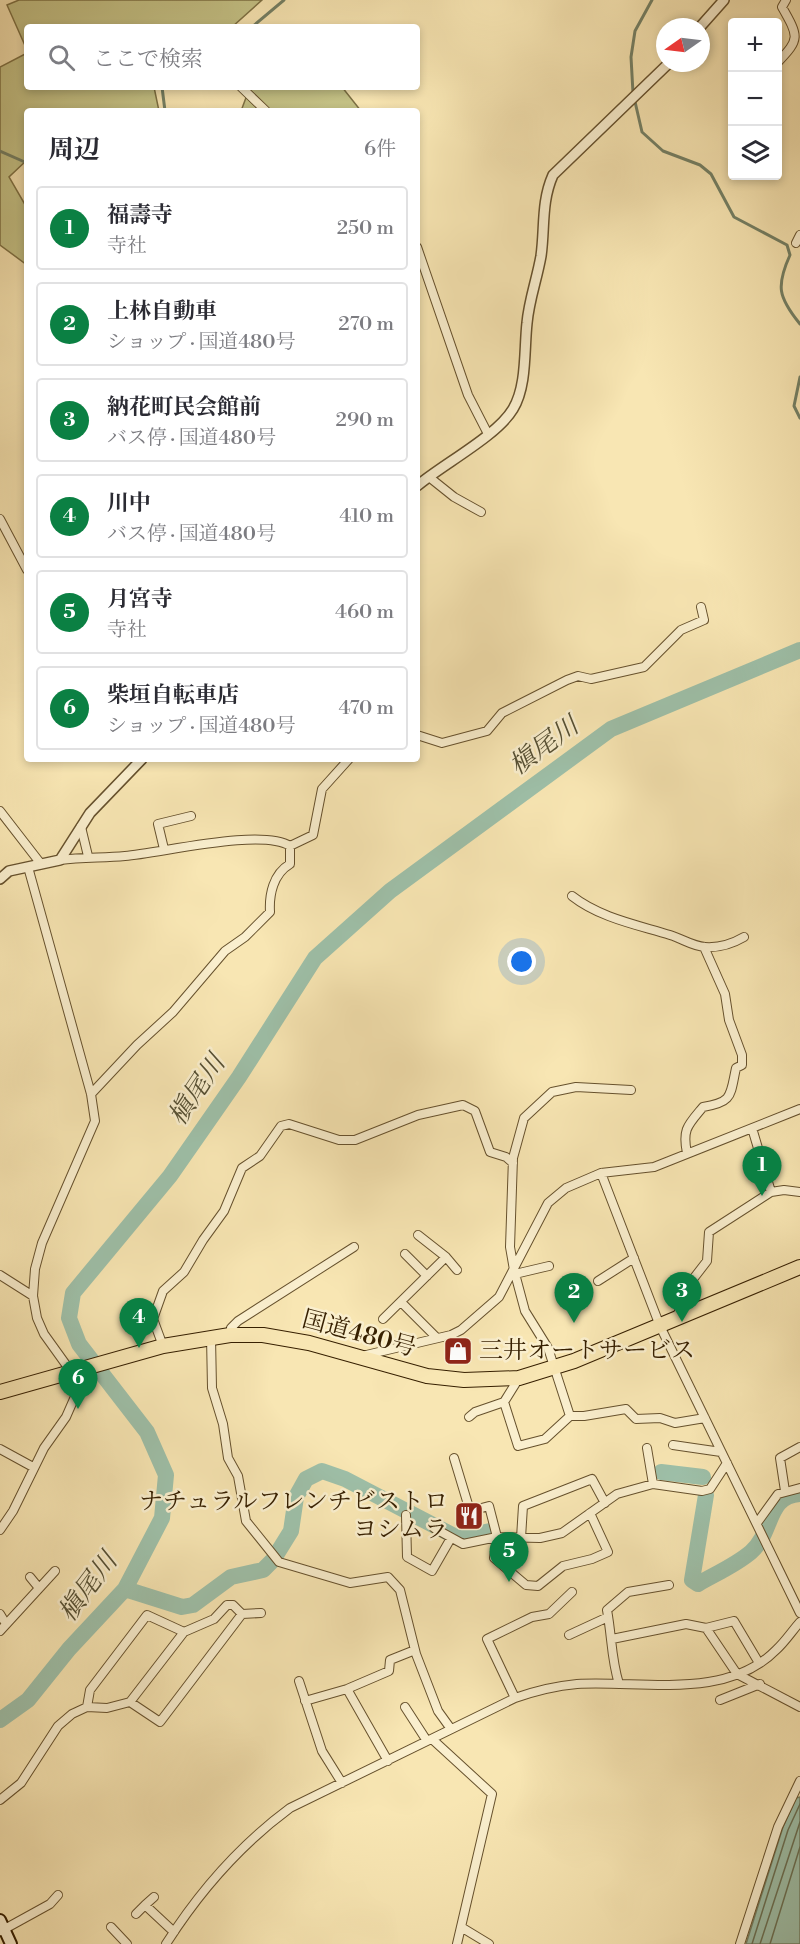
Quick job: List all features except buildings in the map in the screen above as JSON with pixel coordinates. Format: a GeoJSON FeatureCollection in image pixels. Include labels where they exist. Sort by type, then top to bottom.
{"type":"FeatureCollection","features":[{"type":"Feature","properties":{"kind":"highway","name":"国道480号"},"geometry":{"type":"LineString","coordinates":[[0,1392],[163,1346],[230,1335],[286,1338],[427,1376],[465,1380],[519,1378],[555,1367],[660,1326],[800,1268]]}},
{"type":"Feature","properties":{"kind":"main road"},"geometry":{"type":"LineString","coordinates":[[1,1927],[11,1944]]}},
{"type":"Feature","properties":{"kind":"street"},"geometry":{"type":"LineString","coordinates":[[708,18],[724,0]]}},
{"type":"Feature","properties":{"kind":"street"},"geometry":{"type":"LineString","coordinates":[[782,58],[795,49],[797,42],[796,33],[782,7],[786,0]]}},
{"type":"Feature","properties":{"kind":"street"},"geometry":{"type":"LineString","coordinates":[[420,484],[502,423],[514,408],[518,395],[527,317],[541,256],[546,191],[553,176],[660,72]]}},
{"type":"Feature","properties":{"kind":"street"},"geometry":{"type":"LineString","coordinates":[[244,90],[263,108]]}},
{"type":"Feature","properties":{"kind":"street"},"geometry":{"type":"LineString","coordinates":[[796,243],[800,235]]}},
{"type":"Feature","properties":{"kind":"street"},"geometry":{"type":"LineString","coordinates":[[420,256],[468,395],[488,434]]}},
{"type":"Feature","properties":{"kind":"street"},"geometry":{"type":"LineString","coordinates":[[429,477],[454,496],[481,512]]}},
{"type":"Feature","properties":{"kind":"street"},"geometry":{"type":"LineString","coordinates":[[0,519],[24,564]]}},
{"type":"Feature","properties":{"kind":"street"},"geometry":{"type":"LineString","coordinates":[[420,736],[442,743],[487,731],[502,713],[578,676],[591,679],[644,667],[681,630],[702,623],[704,620],[701,607]]}},
{"type":"Feature","properties":{"kind":"street"},"geometry":{"type":"LineString","coordinates":[[60,860],[105,796],[135,762]]}},
{"type":"Feature","properties":{"kind":"street"},"geometry":{"type":"LineString","coordinates":[[290,846],[313,836],[322,789],[346,762]]}},
{"type":"Feature","properties":{"kind":"street"},"geometry":{"type":"LineString","coordinates":[[0,810],[41,864]]}},
{"type":"Feature","properties":{"kind":"street"},"geometry":{"type":"LineString","coordinates":[[164,849],[158,824],[191,816]]}},
{"type":"Feature","properties":{"kind":"street"},"geometry":{"type":"LineString","coordinates":[[81,828],[88,856]]}},
{"type":"Feature","properties":{"kind":"street"},"geometry":{"type":"LineString","coordinates":[[1,876],[9,871],[88,856],[126,856],[164,849],[258,839],[280,840],[290,846]]}},
{"type":"Feature","properties":{"kind":"street"},"geometry":{"type":"LineString","coordinates":[[91,1094],[137,1045],[173,1012],[225,951],[245,937],[270,912],[269,900],[276,880],[281,869],[290,864],[290,846]]}},
{"type":"Feature","properties":{"kind":"street"},"geometry":{"type":"LineString","coordinates":[[0,1530],[13,1511],[33,1467],[66,1417],[77,1392],[77,1371],[44,1334],[37,1318],[33,1296],[35,1269],[42,1243],[95,1121],[91,1094],[28,867]]}},
{"type":"Feature","properties":{"kind":"street"},"geometry":{"type":"LineString","coordinates":[[572,897],[582,904],[646,930],[672,935],[690,944],[704,947],[724,946],[744,937]]}},
{"type":"Feature","properties":{"kind":"street"},"geometry":{"type":"LineString","coordinates":[[687,1153],[684,1136],[687,1125],[703,1107],[723,1104],[730,1098],[736,1068],[742,1065],[742,1055],[729,1020],[725,994],[704,947]]}},
{"type":"Feature","properties":{"kind":"street"},"geometry":{"type":"LineString","coordinates":[[570,1416],[548,1348],[528,1318],[514,1272],[510,1246],[513,1163],[524,1118],[552,1092],[576,1087],[631,1090]]}},
{"type":"Feature","properties":{"kind":"street"},"geometry":{"type":"LineString","coordinates":[[163,1346],[153,1319],[163,1291],[184,1272],[203,1239],[224,1211],[242,1168],[260,1156],[281,1126],[289,1124],[339,1140],[355,1140],[418,1115],[462,1105],[475,1111],[490,1152],[506,1157],[513,1163]]}},
{"type":"Feature","properties":{"kind":"street"},"geometry":{"type":"LineString","coordinates":[[358,1357],[461,1330],[494,1304],[514,1272],[548,1203],[555,1195],[602,1173],[654,1167],[800,1109]]}},
{"type":"Feature","properties":{"kind":"street"},"geometry":{"type":"LineString","coordinates":[[752,1128],[771,1192]]}},
{"type":"Feature","properties":{"kind":"street"},"geometry":{"type":"LineString","coordinates":[[602,1173],[660,1326],[800,1613]]}},
{"type":"Feature","properties":{"kind":"street"},"geometry":{"type":"LineString","coordinates":[[676,1319],[690,1283],[707,1262],[709,1232],[771,1192],[784,1190],[800,1192]]}},
{"type":"Feature","properties":{"kind":"street"},"geometry":{"type":"LineString","coordinates":[[418,1235],[446,1257],[457,1270]]}},
{"type":"Feature","properties":{"kind":"street"},"geometry":{"type":"LineString","coordinates":[[230,1335],[231,1328],[238,1321],[354,1247]]}},
{"type":"Feature","properties":{"kind":"street"},"geometry":{"type":"LineString","coordinates":[[405,1254],[427,1276]]}},
{"type":"Feature","properties":{"kind":"street"},"geometry":{"type":"LineString","coordinates":[[383,1319],[446,1257]]}},
{"type":"Feature","properties":{"kind":"street"},"geometry":{"type":"LineString","coordinates":[[598,1281],[634,1258]]}},
{"type":"Feature","properties":{"kind":"street"},"geometry":{"type":"LineString","coordinates":[[514,1272],[549,1266]]}},
{"type":"Feature","properties":{"kind":"street"},"geometry":{"type":"LineString","coordinates":[[0,1275],[33,1296]]}},
{"type":"Feature","properties":{"kind":"street"},"geometry":{"type":"LineString","coordinates":[[401,1302],[437,1338]]}},
{"type":"Feature","properties":{"kind":"street"},"geometry":{"type":"LineString","coordinates":[[211,1337],[212,1388],[223,1424],[228,1458],[238,1476],[246,1521],[274,1557],[350,1583],[388,1577],[400,1590],[415,1650],[438,1711],[452,1729]]}},
{"type":"Feature","properties":{"kind":"street"},"geometry":{"type":"LineString","coordinates":[[469,1417],[475,1412],[504,1402],[519,1378]]}},
{"type":"Feature","properties":{"kind":"street"},"geometry":{"type":"LineString","coordinates":[[504,1402],[518,1446],[545,1439],[570,1416],[626,1409],[636,1419],[660,1418],[675,1422],[705,1418]]}},
{"type":"Feature","properties":{"kind":"street"},"geometry":{"type":"LineString","coordinates":[[674,1445],[721,1452]]}},
{"type":"Feature","properties":{"kind":"street"},"geometry":{"type":"LineString","coordinates":[[785,1491],[780,1458],[800,1447]]}},
{"type":"Feature","properties":{"kind":"street"},"geometry":{"type":"LineString","coordinates":[[647,1448],[652,1484]]}},
{"type":"Feature","properties":{"kind":"street"},"geometry":{"type":"LineString","coordinates":[[0,1449],[33,1467]]}},
{"type":"Feature","properties":{"kind":"street"},"geometry":{"type":"LineString","coordinates":[[454,1458],[470,1511],[489,1506],[497,1537],[494,1558],[498,1564],[526,1585],[538,1586],[563,1566],[608,1552],[590,1513]]}},
{"type":"Feature","properties":{"kind":"street"},"geometry":{"type":"LineString","coordinates":[[434,1528],[463,1544],[497,1537],[540,1538],[562,1533],[617,1494],[652,1484],[702,1491],[716,1483],[727,1463]]}},
{"type":"Feature","properties":{"kind":"street"},"geometry":{"type":"LineString","coordinates":[[521,1538],[523,1506],[592,1479],[605,1503]]}},
{"type":"Feature","properties":{"kind":"street"},"geometry":{"type":"LineString","coordinates":[[757,1523],[770,1502],[785,1491],[800,1488]]}},
{"type":"Feature","properties":{"kind":"street"},"geometry":{"type":"LineString","coordinates":[[406,1515],[407,1557],[432,1570],[451,1538]]}},
{"type":"Feature","properties":{"kind":"street"},"geometry":{"type":"LineString","coordinates":[[0,1631],[55,1571]]}},
{"type":"Feature","properties":{"kind":"street"},"geometry":{"type":"LineString","coordinates":[[30,1577],[39,1588]]}},
{"type":"Feature","properties":{"kind":"street"},"geometry":{"type":"LineString","coordinates":[[619,1684],[611,1657],[612,1639],[607,1610],[627,1592],[669,1584]]}},
{"type":"Feature","properties":{"kind":"street"},"geometry":{"type":"LineString","coordinates":[[515,1698],[487,1639],[532,1617],[549,1614],[572,1592]]}},
{"type":"Feature","properties":{"kind":"street"},"geometry":{"type":"LineString","coordinates":[[0,1800],[21,1783],[58,1726],[72,1714],[87,1707],[107,1708],[130,1702],[184,1632],[214,1619],[227,1605],[233,1605],[242,1614],[261,1613]]}},
{"type":"Feature","properties":{"kind":"street"},"geometry":{"type":"LineString","coordinates":[[0,1614],[6,1624]]}},
{"type":"Feature","properties":{"kind":"street"},"geometry":{"type":"LineString","coordinates":[[130,1702],[160,1722],[242,1614]]}},
{"type":"Feature","properties":{"kind":"street"},"geometry":{"type":"LineString","coordinates":[[87,1707],[90,1690],[147,1615],[184,1632]]}},
{"type":"Feature","properties":{"kind":"street"},"geometry":{"type":"LineString","coordinates":[[569,1635],[608,1617]]}},
{"type":"Feature","properties":{"kind":"street"},"geometry":{"type":"LineString","coordinates":[[612,1639],[686,1624],[706,1628],[734,1621],[759,1663]]}},
{"type":"Feature","properties":{"kind":"street"},"geometry":{"type":"LineString","coordinates":[[166,1944],[190,1907],[211,1882],[270,1823],[290,1808],[515,1698],[563,1686],[705,1683],[737,1674],[776,1651],[800,1622]]}},
{"type":"Feature","properties":{"kind":"street"},"geometry":{"type":"LineString","coordinates":[[706,1628],[737,1674],[760,1684],[800,1707]]}},
{"type":"Feature","properties":{"kind":"street"},"geometry":{"type":"LineString","coordinates":[[305,1701],[347,1689],[389,1671],[390,1660],[415,1650]]}},
{"type":"Feature","properties":{"kind":"street"},"geometry":{"type":"LineString","coordinates":[[299,1681],[322,1751],[342,1783]]}},
{"type":"Feature","properties":{"kind":"street"},"geometry":{"type":"LineString","coordinates":[[720,1700],[760,1684]]}},
{"type":"Feature","properties":{"kind":"street"},"geometry":{"type":"LineString","coordinates":[[347,1689],[388,1761]]}},
{"type":"Feature","properties":{"kind":"street"},"geometry":{"type":"LineString","coordinates":[[405,1707],[429,1740],[492,1794],[457,1944]]}},
{"type":"Feature","properties":{"kind":"street"},"geometry":{"type":"LineString","coordinates":[[740,1944],[778,1827],[800,1781]]}},
{"type":"Feature","properties":{"kind":"street"},"geometry":{"type":"LineString","coordinates":[[1,1927],[55,1904],[58,1895]]}},
{"type":"Feature","properties":{"kind":"street"},"geometry":{"type":"LineString","coordinates":[[136,1914],[154,1897]]}},
{"type":"Feature","properties":{"kind":"street"},"geometry":{"type":"LineString","coordinates":[[146,1905],[174,1932]]}},
{"type":"Feature","properties":{"kind":"street"},"geometry":{"type":"LineString","coordinates":[[111,1927],[127,1944]]}},
{"type":"Feature","properties":{"kind":"street"},"geometry":{"type":"LineString","coordinates":[[460,1927],[489,1944]]}},
{"type":"Feature","properties":{"kind":"shaded area"},"geometry":{"type":"Polygon","coordinates":[[[19,0],[262,0],[235,24],[24,24],[24,43],[7,5],[19,0]]]}},
{"type":"Feature","properties":{"kind":"shaded area"},"geometry":{"type":"Polygon","coordinates":[[[24,55],[24,90],[155,90],[158,108],[24,108],[24,163],[9,177],[24,203],[24,263],[0,245],[0,67],[24,55]]]}},
{"type":"Feature","properties":{"kind":"shaded area"},"geometry":{"type":"Polygon","coordinates":[[[249,90],[344,90],[359,108],[242,108],[249,90]]]}},
{"type":"Feature","properties":{"kind":"water"},"geometry":{"type":"Polygon","coordinates":[[[800,1797],[800,1944],[746,1944],[783,1827],[796,1798],[800,1797]]]}},
{"type":"Feature","properties":{"kind":"waterway"},"geometry":{"type":"LineString","coordinates":[[256,24],[284,0]]}},
{"type":"Feature","properties":{"kind":"waterway"},"geometry":{"type":"LineString","coordinates":[[652,0],[635,31],[631,57],[633,93],[642,132],[663,151],[700,165],[711,174],[734,217],[787,245],[790,255],[781,283],[783,298],[800,324]]}},
{"type":"Feature","properties":{"kind":"waterway"},"geometry":{"type":"LineString","coordinates":[[162,90],[165,108]]}},
{"type":"Feature","properties":{"kind":"waterway"},"geometry":{"type":"LineString","coordinates":[[0,151],[24,162]]}},
{"type":"Feature","properties":{"kind":"waterway"},"geometry":{"type":"LineString","coordinates":[[800,377],[794,406],[800,418]]}},
{"type":"Feature","properties":{"kind":"waterway","name":"槇尾川"},"geometry":{"type":"LineString","coordinates":[[0,1720],[28,1700],[69,1649],[125,1589],[162,1518],[166,1475],[147,1432],[79,1344],[69,1318],[73,1293],[170,1176],[239,1077],[315,958],[390,891],[611,729],[800,650]]}},
{"type":"Feature","properties":{"kind":"waterway"},"geometry":{"type":"LineString","coordinates":[[125,1589],[182,1607],[193,1605],[231,1577],[263,1570],[273,1560],[291,1531],[296,1497],[306,1479],[322,1471],[345,1479],[458,1538],[490,1531]]}},
{"type":"Feature","properties":{"kind":"waterway"},"geometry":{"type":"LineString","coordinates":[[661,1472],[703,1477]]}},
{"type":"Feature","properties":{"kind":"waterway"},"geometry":{"type":"LineString","coordinates":[[706,1495],[692,1580],[698,1584],[751,1552],[764,1535],[771,1516],[781,1501],[789,1496],[800,1494]]}},
{"type":"Feature","properties":{"kind":"place","name":"福壽寺"},"geometry":{"type":"Point","coordinates":[762,1196]}},
{"type":"Feature","properties":{"kind":"place","name":"納花町民会館前"},"geometry":{"type":"Point","coordinates":[682,1322]}},
{"type":"Feature","properties":{"kind":"place","name":"上林自動車"},"geometry":{"type":"Point","coordinates":[574,1323]}},
{"type":"Feature","properties":{"kind":"place","name":"川中"},"geometry":{"type":"Point","coordinates":[139,1348]}},
{"type":"Feature","properties":{"kind":"place","name":"三井オートサービス"},"geometry":{"type":"Point","coordinates":[458,1351]}},
{"type":"Feature","properties":{"kind":"place","name":"柴垣自転車店"},"geometry":{"type":"Point","coordinates":[78,1409]}},
{"type":"Feature","properties":{"kind":"place","name":"ナチュラルフレンチビストロ ヨシムラ"},"geometry":{"type":"Point","coordinates":[469,1516]}},
{"type":"Feature","properties":{"kind":"place","name":"月宮寺"},"geometry":{"type":"Point","coordinates":[509,1582]}}]}
